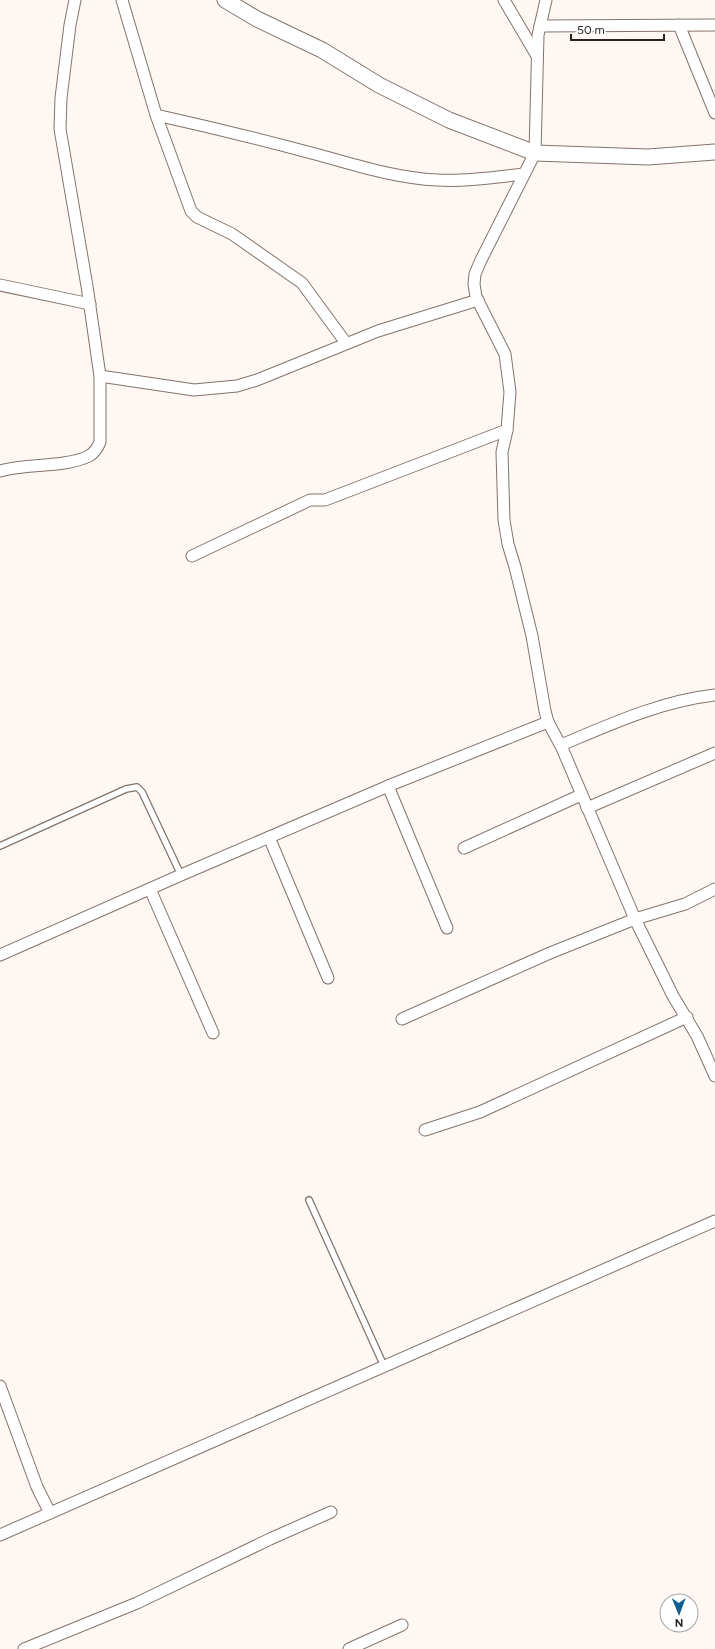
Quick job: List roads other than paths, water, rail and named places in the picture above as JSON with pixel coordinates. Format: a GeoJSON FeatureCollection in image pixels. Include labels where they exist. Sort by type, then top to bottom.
{"type":"FeatureCollection","features":[{"type":"Feature","properties":{"kind":"street"},"geometry":{"type":"LineString","coordinates":[[0,471],[72,462],[90,456],[98,448],[100,442],[100,376],[90,304],[60,129],[61,98],[70,25],[75,0]]}},
{"type":"Feature","properties":{"kind":"street"},"geometry":{"type":"LineString","coordinates":[[122,0],[156,115],[191,211],[197,217],[232,234],[302,283],[346,344]]}},
{"type":"Feature","properties":{"kind":"street"},"geometry":{"type":"LineString","coordinates":[[225,0],[258,19],[322,50],[386,89],[449,120],[535,153],[648,157],[715,152]]}},
{"type":"Feature","properties":{"kind":"street"},"geometry":{"type":"LineString","coordinates":[[504,0],[538,56]]}},
{"type":"Feature","properties":{"kind":"street"},"geometry":{"type":"LineString","coordinates":[[546,0],[540,26],[535,153],[475,274],[474,284],[478,300],[502,348],[508,366],[510,392],[507,430],[502,452],[504,520],[508,544],[515,566],[532,636],[548,722],[561,744],[635,919],[673,996],[697,1036],[715,1076]]}},
{"type":"Feature","properties":{"kind":"street"},"geometry":{"type":"LineString","coordinates":[[679,25],[715,113]]}},
{"type":"Feature","properties":{"kind":"street"},"geometry":{"type":"LineString","coordinates":[[540,26],[715,25]]}},
{"type":"Feature","properties":{"kind":"street"},"geometry":{"type":"LineString","coordinates":[[156,115],[231,132],[382,172],[416,178],[462,180],[524,174]]}},
{"type":"Feature","properties":{"kind":"street"},"geometry":{"type":"LineString","coordinates":[[0,285],[90,304]]}},
{"type":"Feature","properties":{"kind":"street"},"geometry":{"type":"LineString","coordinates":[[100,376],[194,390],[237,386],[257,380],[378,331],[478,300]]}},
{"type":"Feature","properties":{"kind":"street"},"geometry":{"type":"LineString","coordinates":[[192,556],[310,500],[325,500],[507,430]]}},
{"type":"Feature","properties":{"kind":"street"},"geometry":{"type":"LineString","coordinates":[[561,744],[672,702],[715,695]]}},
{"type":"Feature","properties":{"kind":"street"},"geometry":{"type":"LineString","coordinates":[[0,955],[150,888],[388,786],[548,722]]}},
{"type":"Feature","properties":{"kind":"street"},"geometry":{"type":"LineString","coordinates":[[587,808],[715,753]]}},
{"type":"Feature","properties":{"kind":"street"},"geometry":{"type":"LineString","coordinates":[[388,786],[447,928]]}},
{"type":"Feature","properties":{"kind":"street"},"geometry":{"type":"LineString","coordinates":[[464,848],[582,795]]}},
{"type":"Feature","properties":{"kind":"street"},"geometry":{"type":"LineString","coordinates":[[269,837],[328,978]]}},
{"type":"Feature","properties":{"kind":"street"},"geometry":{"type":"LineString","coordinates":[[150,888],[213,1033]]}},
{"type":"Feature","properties":{"kind":"street"},"geometry":{"type":"LineString","coordinates":[[402,1019],[550,953],[635,919],[685,904],[715,889]]}},
{"type":"Feature","properties":{"kind":"street"},"geometry":{"type":"LineString","coordinates":[[425,1130],[480,1112],[687,1018]]}},
{"type":"Feature","properties":{"kind":"street"},"geometry":{"type":"LineString","coordinates":[[0,1535],[715,1221]]}},
{"type":"Feature","properties":{"kind":"street"},"geometry":{"type":"LineString","coordinates":[[0,1386],[38,1487],[50,1513]]}},
{"type":"Feature","properties":{"kind":"street"},"geometry":{"type":"LineString","coordinates":[[24,1649],[137,1603],[270,1539],[331,1512]]}},
{"type":"Feature","properties":{"kind":"street"},"geometry":{"type":"LineString","coordinates":[[349,1649],[402,1625]]}},
{"type":"Feature","properties":{"kind":"lane"},"geometry":{"type":"LineString","coordinates":[[0,846],[126,789],[137,787],[142,792],[181,875]]}},
{"type":"Feature","properties":{"kind":"lane"},"geometry":{"type":"LineString","coordinates":[[309,1200],[384,1366]]}}]}
